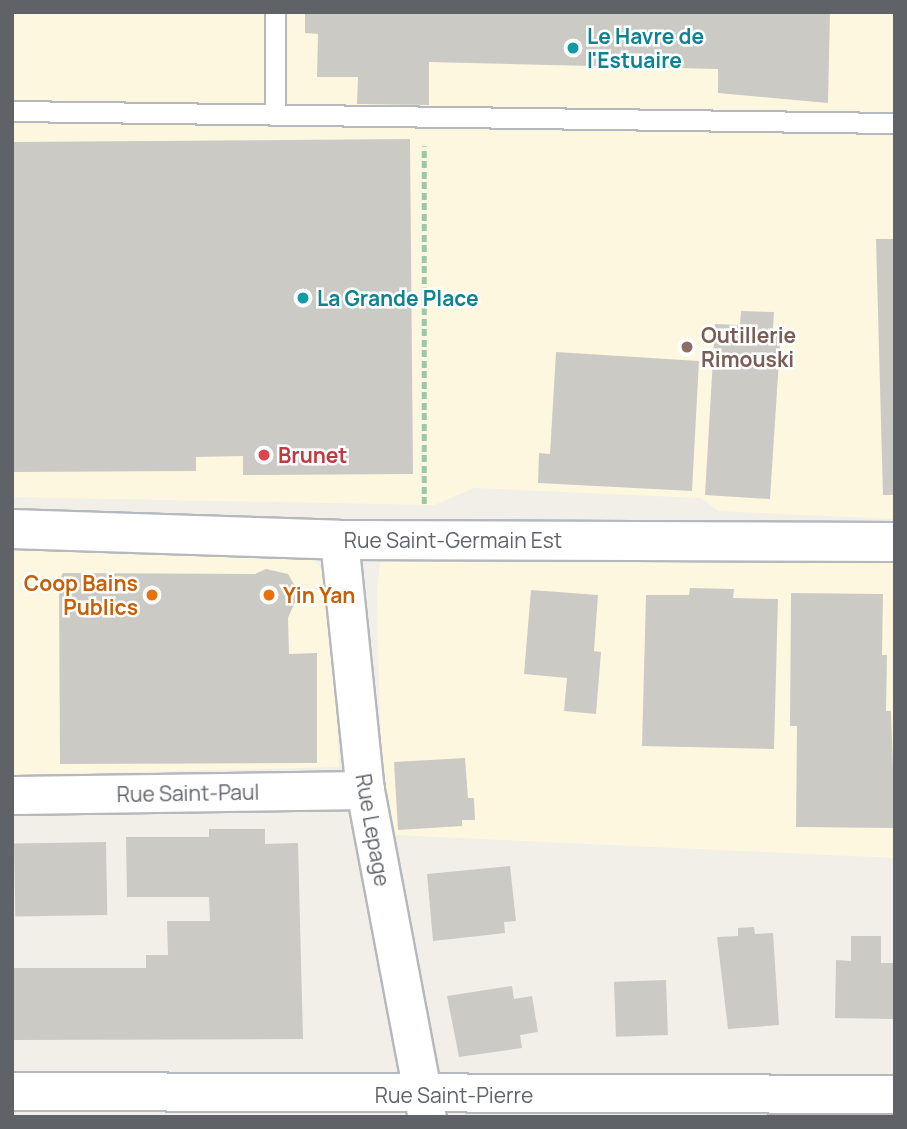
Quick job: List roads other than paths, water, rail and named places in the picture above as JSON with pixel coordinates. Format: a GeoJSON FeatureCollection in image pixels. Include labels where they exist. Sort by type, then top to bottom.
{"type":"FeatureCollection","features":[{"type":"Feature","properties":{"kind":"street","name":"Rue Saint-Germain Est"},"geometry":{"type":"LineString","coordinates":[[12,529],[339,540],[895,542]]}},
{"type":"Feature","properties":{"kind":"street","name":"Rue Lepage"},"geometry":{"type":"LineString","coordinates":[[339,540],[365,790],[424,1106]]}},
{"type":"Feature","properties":{"kind":"street","name":"Rue Saint-Paul"},"geometry":{"type":"LineString","coordinates":[[12,795],[365,790]]}},
{"type":"Feature","properties":{"kind":"street","name":"Rue Saint-Pierre"},"geometry":{"type":"LineString","coordinates":[[12,1091],[424,1106],[882,1101]]}},
{"type":"Feature","properties":{"kind":"lane"},"geometry":{"type":"LineString","coordinates":[[275,12],[275,114]]}},
{"type":"Feature","properties":{"kind":"lane"},"geometry":{"type":"LineString","coordinates":[[12,111],[895,123]]}},
{"type":"Feature","properties":{"kind":"place","name":"Le Havre de l'Estuaire"},"geometry":{"type":"Point","coordinates":[573,48]}},
{"type":"Feature","properties":{"kind":"place","name":"La Grande Place"},"geometry":{"type":"Point","coordinates":[303,298]}},
{"type":"Feature","properties":{"kind":"place","name":"Outillerie Rimouski"},"geometry":{"type":"Point","coordinates":[687,347]}},
{"type":"Feature","properties":{"kind":"place","name":"Brunet"},"geometry":{"type":"Point","coordinates":[264,455]}},
{"type":"Feature","properties":{"kind":"place","name":"Coop Bains Publics"},"geometry":{"type":"Point","coordinates":[152,595]}},
{"type":"Feature","properties":{"kind":"place","name":"Yin Yan"},"geometry":{"type":"Point","coordinates":[269,595]}}]}
